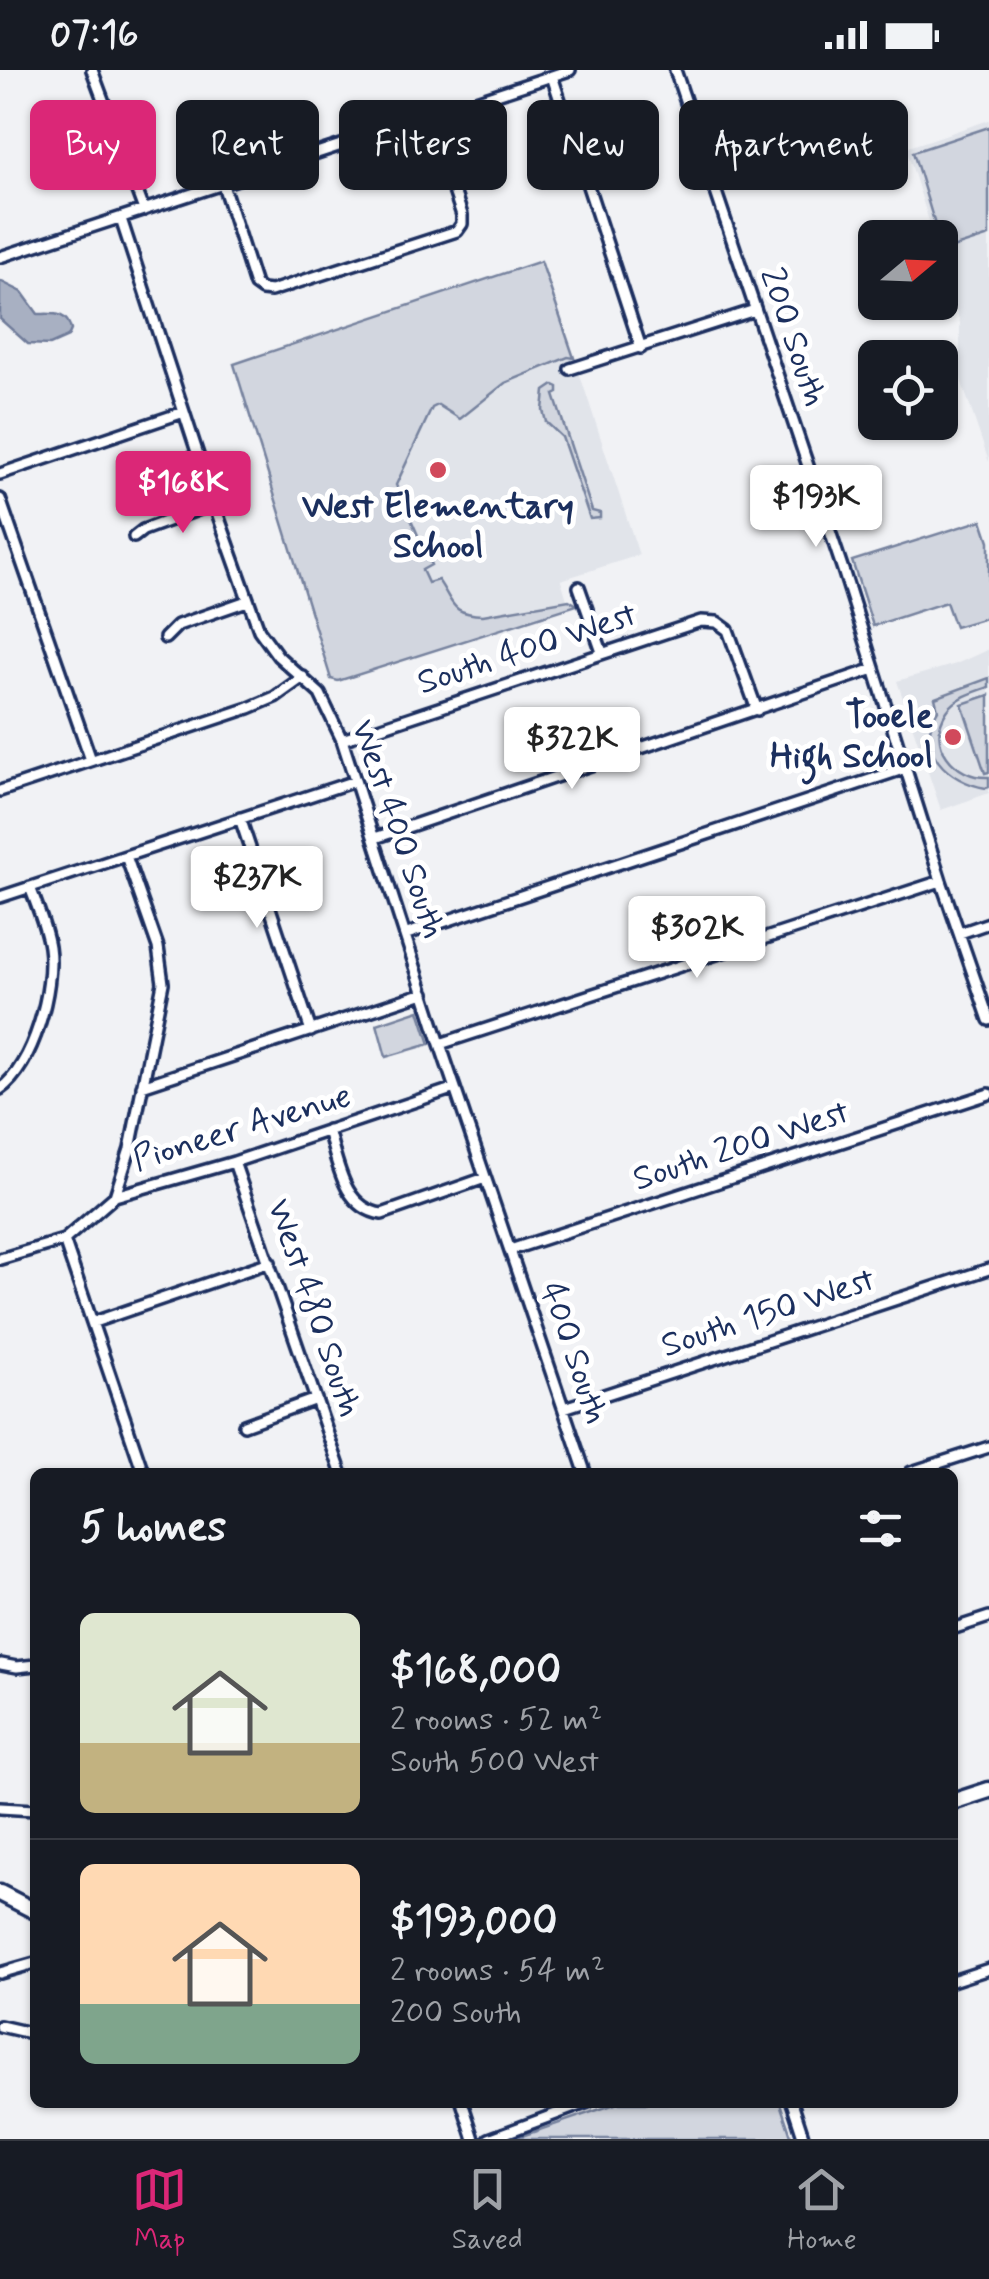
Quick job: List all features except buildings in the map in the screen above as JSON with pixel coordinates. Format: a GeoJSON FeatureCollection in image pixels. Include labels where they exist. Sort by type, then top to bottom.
{"type":"FeatureCollection","features":[{"type":"Feature","properties":{"kind":"highway"},"geometry":{"type":"LineString","coordinates":[[958,1800],[989,1790]]}},
{"type":"Feature","properties":{"kind":"highway"},"geometry":{"type":"LineString","coordinates":[[0,1893],[30,1908]]}},
{"type":"Feature","properties":{"kind":"street"},"geometry":{"type":"LineString","coordinates":[[92,70],[144,210]]}},
{"type":"Feature","properties":{"kind":"street"},"geometry":{"type":"LineString","coordinates":[[478,100],[570,70]]}},
{"type":"Feature","properties":{"kind":"street","name":"200 South"},"geometry":{"type":"LineString","coordinates":[[675,70],[989,1020]]}},
{"type":"Feature","properties":{"kind":"street"},"geometry":{"type":"LineString","coordinates":[[552,76],[641,348]]}},
{"type":"Feature","properties":{"kind":"street"},"geometry":{"type":"LineString","coordinates":[[0,257],[207,190]]}},
{"type":"Feature","properties":{"kind":"street"},"geometry":{"type":"LineString","coordinates":[[225,190],[256,285],[271,291],[457,231],[462,215],[454,190]]}},
{"type":"Feature","properties":{"kind":"street","name":"West 400 South"},"geometry":{"type":"LineString","coordinates":[[121,219],[248,602],[260,630],[278,656],[320,694],[342,740],[510,1250]]}},
{"type":"Feature","properties":{"kind":"street"},"geometry":{"type":"LineString","coordinates":[[570,369],[755,310]]}},
{"type":"Feature","properties":{"kind":"street"},"geometry":{"type":"LineString","coordinates":[[0,474],[184,412]]}},
{"type":"Feature","properties":{"kind":"street"},"geometry":{"type":"LineString","coordinates":[[0,498],[91,760]]}},
{"type":"Feature","properties":{"kind":"street"},"geometry":{"type":"LineString","coordinates":[[134,536],[214,504]]}},
{"type":"Feature","properties":{"kind":"street"},"geometry":{"type":"LineString","coordinates":[[579,587],[602,652]]}},
{"type":"Feature","properties":{"kind":"street"},"geometry":{"type":"LineString","coordinates":[[165,638],[178,624],[248,602]]}},
{"type":"Feature","properties":{"kind":"street","name":"South 400 West"},"geometry":{"type":"LineString","coordinates":[[342,740],[701,621],[717,622],[728,630],[757,710]]}},
{"type":"Feature","properties":{"kind":"street"},"geometry":{"type":"LineString","coordinates":[[375,838],[874,669]]}},
{"type":"Feature","properties":{"kind":"street"},"geometry":{"type":"LineString","coordinates":[[0,790],[249,708],[276,697],[303,678]]}},
{"type":"Feature","properties":{"kind":"street"},"geometry":{"type":"LineString","coordinates":[[406,934],[906,768]]}},
{"type":"Feature","properties":{"kind":"street"},"geometry":{"type":"LineString","coordinates":[[0,897],[355,781]]}},
{"type":"Feature","properties":{"kind":"street"},"geometry":{"type":"LineString","coordinates":[[240,818],[311,1032]]}},
{"type":"Feature","properties":{"kind":"street"},"geometry":{"type":"LineString","coordinates":[[115,1196],[130,1149],[163,983],[158,948],[126,856]]}},
{"type":"Feature","properties":{"kind":"street"},"geometry":{"type":"LineString","coordinates":[[440,1044],[941,880]]}},
{"type":"Feature","properties":{"kind":"street"},"geometry":{"type":"LineString","coordinates":[[0,1090],[15,1079],[30,1051],[45,996],[50,949],[30,887]]}},
{"type":"Feature","properties":{"kind":"street"},"geometry":{"type":"LineString","coordinates":[[960,933],[989,923]]}},
{"type":"Feature","properties":{"kind":"street"},"geometry":{"type":"LineString","coordinates":[[142,1086],[424,992]]}},
{"type":"Feature","properties":{"kind":"street","name":"Pioneer Avenue"},"geometry":{"type":"LineString","coordinates":[[0,1259],[64,1240],[115,1196],[234,1162],[455,1088]]}},
{"type":"Feature","properties":{"kind":"street","name":"South 200 West"},"geometry":{"type":"LineString","coordinates":[[510,1250],[989,1094]]}},
{"type":"Feature","properties":{"kind":"street"},"geometry":{"type":"LineString","coordinates":[[328,1130],[352,1200],[368,1212],[382,1214],[485,1178]]}},
{"type":"Feature","properties":{"kind":"street","name":"West 480 South"},"geometry":{"type":"LineString","coordinates":[[234,1162],[340,1468]]}},
{"type":"Feature","properties":{"kind":"street"},"geometry":{"type":"LineString","coordinates":[[64,1240],[142,1468]]}},
{"type":"Feature","properties":{"kind":"street","name":"400 South"},"geometry":{"type":"LineString","coordinates":[[510,1250],[584,1468]]}},
{"type":"Feature","properties":{"kind":"street"},"geometry":{"type":"LineString","coordinates":[[94,1322],[270,1262]]}},
{"type":"Feature","properties":{"kind":"street","name":"South 150 West"},"geometry":{"type":"LineString","coordinates":[[564,1408],[989,1270]]}},
{"type":"Feature","properties":{"kind":"street"},"geometry":{"type":"LineString","coordinates":[[244,1425],[316,1399]]}},
{"type":"Feature","properties":{"kind":"street"},"geometry":{"type":"LineString","coordinates":[[923,1468],[989,1446]]}},
{"type":"Feature","properties":{"kind":"street"},"geometry":{"type":"LineString","coordinates":[[958,1627],[989,1617]]}},
{"type":"Feature","properties":{"kind":"street"},"geometry":{"type":"LineString","coordinates":[[0,1664],[30,1666]]}},
{"type":"Feature","properties":{"kind":"street"},"geometry":{"type":"LineString","coordinates":[[0,1808],[30,1810]]}},
{"type":"Feature","properties":{"kind":"street"},"geometry":{"type":"LineString","coordinates":[[0,1973],[30,1964]]}},
{"type":"Feature","properties":{"kind":"street"},"geometry":{"type":"LineString","coordinates":[[958,1978],[989,1969]]}},
{"type":"Feature","properties":{"kind":"street"},"geometry":{"type":"LineString","coordinates":[[0,2026],[30,2033]]}},
{"type":"Feature","properties":{"kind":"street"},"geometry":{"type":"LineString","coordinates":[[464,2108],[474,2139]]}},
{"type":"Feature","properties":{"kind":"street"},"geometry":{"type":"LineString","coordinates":[[489,2139],[572,2108]]}},
{"type":"Feature","properties":{"kind":"street"},"geometry":{"type":"LineString","coordinates":[[794,2108],[804,2139]]}},
{"type":"Feature","properties":{"kind":"shaded area"},"geometry":{"type":"Polygon","coordinates":[[[989,120],[989,462],[960,377],[958,220],[929,220],[908,147],[989,120]]]}},
{"type":"Feature","properties":{"kind":"shaded area"},"geometry":{"type":"Polygon","coordinates":[[[989,127],[989,236],[958,246],[958,220],[934,220],[913,152],[989,127]]]}},
{"type":"Feature","properties":{"kind":"shaded area","name":"West Elementary School"},"geometry":{"type":"Polygon","coordinates":[[[542,259],[639,555],[561,580],[569,606],[338,682],[331,679],[232,363],[542,259]]]}},
{"type":"Feature","properties":{"kind":"shaded area","name":"West Elementary School"},"geometry":{"type":"Polygon","coordinates":[[[541,261],[574,358],[505,383],[460,419],[438,405],[432,408],[396,485],[431,565],[422,570],[428,583],[438,580],[458,609],[483,615],[569,600],[577,605],[338,681],[331,679],[234,364],[541,261]]]}},
{"type":"Feature","properties":{"kind":"shaded area"},"geometry":{"type":"Polygon","coordinates":[[[554,385],[558,387],[554,395],[592,511],[600,513],[600,518],[590,519],[562,437],[546,422],[545,391],[554,385]]]}},
{"type":"Feature","properties":{"kind":"shaded area"},"geometry":{"type":"Polygon","coordinates":[[[982,520],[989,541],[989,617],[955,627],[946,602],[873,626],[852,561],[982,520]]]}},
{"type":"Feature","properties":{"kind":"shaded area","name":"Tooele High School"},"geometry":{"type":"Polygon","coordinates":[[[989,649],[989,793],[941,810],[897,681],[956,664],[989,649]]]}},
{"type":"Feature","properties":{"kind":"shaded area"},"geometry":{"type":"Polygon","coordinates":[[[989,678],[989,687],[951,706],[939,735],[947,757],[955,765],[965,772],[989,777],[986,788],[948,771],[932,750],[930,738],[938,710],[935,698],[989,678]]]}},
{"type":"Feature","properties":{"kind":"shaded area"},"geometry":{"type":"Polygon","coordinates":[[[989,695],[989,772],[985,773],[962,704],[989,695]]]}},
{"type":"Feature","properties":{"kind":"shaded area"},"geometry":{"type":"Polygon","coordinates":[[[419,1010],[430,1044],[386,1057],[377,1024],[419,1010]]]}},
{"type":"Feature","properties":{"kind":"shaded area"},"geometry":{"type":"Polygon","coordinates":[[[603,2108],[782,2108],[792,2139],[513,2139],[603,2108]]]}},
{"type":"Feature","properties":{"kind":"water"},"geometry":{"type":"Polygon","coordinates":[[[0,281],[22,292],[38,314],[66,319],[71,330],[68,337],[50,345],[28,344],[0,319],[0,281]]]}},
{"type":"Feature","properties":{"kind":"place","name":"West Elementary School"},"geometry":{"type":"Point","coordinates":[438,470]}},
{"type":"Feature","properties":{"kind":"place","name":"Tooele High School"},"geometry":{"type":"Point","coordinates":[953,737]}}]}
